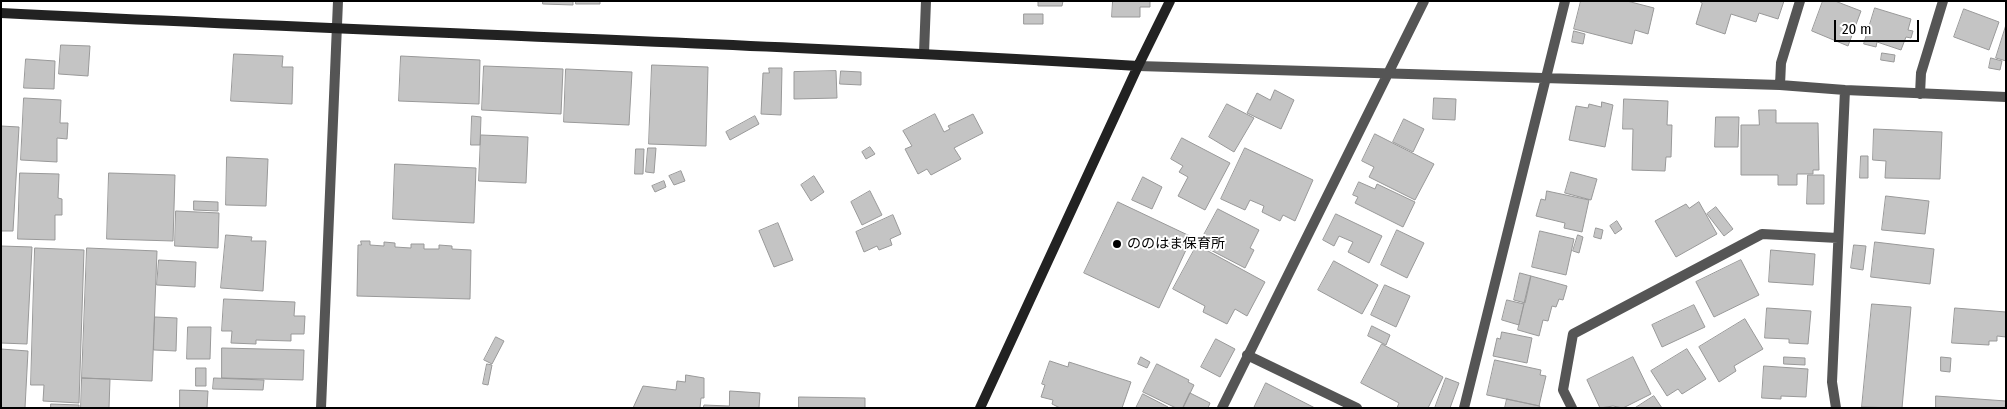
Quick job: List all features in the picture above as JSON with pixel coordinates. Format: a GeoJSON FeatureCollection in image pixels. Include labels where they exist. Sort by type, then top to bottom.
{"type":"FeatureCollection","features":[{"type":"Feature","properties":{"kind":"street"},"geometry":{"type":"LineString","coordinates":[[321,408],[338,1]]}},
{"type":"Feature","properties":{"kind":"street"},"geometry":{"type":"LineString","coordinates":[[924,53],[926,1]]}},
{"type":"Feature","properties":{"kind":"street"},"geometry":{"type":"LineString","coordinates":[[980,408],[1138,66],[1170,1]]}},
{"type":"Feature","properties":{"kind":"street"},"geometry":{"type":"LineString","coordinates":[[1222,408],[1424,1]]}},
{"type":"Feature","properties":{"kind":"street"},"geometry":{"type":"LineString","coordinates":[[1464,408],[1565,1]]}},
{"type":"Feature","properties":{"kind":"street"},"geometry":{"type":"LineString","coordinates":[[1780,84],[1781,63],[1800,1]]}},
{"type":"Feature","properties":{"kind":"street"},"geometry":{"type":"LineString","coordinates":[[1920,94],[1921,73],[1942,1]]}},
{"type":"Feature","properties":{"kind":"street"},"geometry":{"type":"LineString","coordinates":[[1,13],[337,30],[924,53],[1138,66],[1545,79],[1780,84],[1845,90],[2006,97]]}},
{"type":"Feature","properties":{"kind":"street"},"geometry":{"type":"LineString","coordinates":[[1836,408],[1832,382],[1845,90]]}},
{"type":"Feature","properties":{"kind":"street"},"geometry":{"type":"LineString","coordinates":[[1572,408],[1563,390],[1573,334],[1762,234],[1838,238]]}},
{"type":"Feature","properties":{"kind":"street"},"geometry":{"type":"LineString","coordinates":[[1247,355],[1357,408]]}},
{"type":"Feature","properties":{"kind":"building"},"geometry":{"type":"Polygon","coordinates":[[[543,1],[573,1],[573,5],[543,4],[543,1]]]}},
{"type":"Feature","properties":{"kind":"building"},"geometry":{"type":"Polygon","coordinates":[[[576,1],[600,1],[600,4],[576,4],[576,1]]]}},
{"type":"Feature","properties":{"kind":"building"},"geometry":{"type":"Polygon","coordinates":[[[1026,1],[1063,1],[1062,6],[1038,6],[1038,2],[1026,1]]]}},
{"type":"Feature","properties":{"kind":"building"},"geometry":{"type":"Polygon","coordinates":[[[1113,1],[1150,1],[1150,7],[1140,7],[1140,17],[1112,17],[1113,1]]]}},
{"type":"Feature","properties":{"kind":"building"},"geometry":{"type":"Polygon","coordinates":[[[1581,1],[1627,1],[1654,8],[1648,34],[1635,30],[1632,44],[1574,29],[1581,1]]]}},
{"type":"Feature","properties":{"kind":"building"},"geometry":{"type":"Polygon","coordinates":[[[1700,1],[1784,1],[1778,19],[1759,13],[1756,22],[1731,14],[1725,34],[1696,24],[1702,4],[1700,1]]]}},
{"type":"Feature","properties":{"kind":"building"},"geometry":{"type":"Polygon","coordinates":[[[1823,1],[1835,1],[1861,11],[1848,46],[1812,31],[1823,1]]]}},
{"type":"Feature","properties":{"kind":"building"},"geometry":{"type":"Polygon","coordinates":[[[1875,8],[1911,19],[1908,30],[1913,31],[1911,38],[1906,37],[1901,50],[1877,42],[1876,47],[1864,44],[1875,8]]]}},
{"type":"Feature","properties":{"kind":"building"},"geometry":{"type":"Polygon","coordinates":[[[1964,9],[1999,22],[1989,50],[1954,37],[1964,9]]]}},
{"type":"Feature","properties":{"kind":"building"},"geometry":{"type":"Polygon","coordinates":[[[1024,14],[1043,14],[1043,24],[1024,24],[1024,14]]]}},
{"type":"Feature","properties":{"kind":"building"},"geometry":{"type":"Polygon","coordinates":[[[2006,25],[2006,61],[1996,58],[2006,25]]]}},
{"type":"Feature","properties":{"kind":"building"},"geometry":{"type":"Polygon","coordinates":[[[1574,31],[1585,34],[1583,44],[1572,42],[1574,31]]]}},
{"type":"Feature","properties":{"kind":"building"},"geometry":{"type":"Polygon","coordinates":[[[61,45],[90,46],[88,76],[59,74],[61,45]]]}},
{"type":"Feature","properties":{"kind":"building"},"geometry":{"type":"Polygon","coordinates":[[[1882,53],[1895,55],[1894,62],[1881,60],[1882,53]]]}},
{"type":"Feature","properties":{"kind":"building"},"geometry":{"type":"Polygon","coordinates":[[[234,54],[283,56],[282,67],[293,67],[292,104],[231,101],[234,54]]]}},
{"type":"Feature","properties":{"kind":"building"},"geometry":{"type":"Polygon","coordinates":[[[401,56],[480,60],[479,104],[399,101],[401,56]]]}},
{"type":"Feature","properties":{"kind":"building"},"geometry":{"type":"Polygon","coordinates":[[[1991,58],[2002,61],[2000,70],[1989,68],[1991,58]]]}},
{"type":"Feature","properties":{"kind":"building"},"geometry":{"type":"Polygon","coordinates":[[[26,59],[55,61],[54,89],[24,88],[26,59]]]}},
{"type":"Feature","properties":{"kind":"building"},"geometry":{"type":"Polygon","coordinates":[[[652,65],[708,67],[706,146],[649,144],[652,65]]]}},
{"type":"Feature","properties":{"kind":"building"},"geometry":{"type":"Polygon","coordinates":[[[484,66],[563,69],[561,114],[482,110],[484,66]]]}},
{"type":"Feature","properties":{"kind":"building"},"geometry":{"type":"Polygon","coordinates":[[[769,68],[782,68],[781,115],[761,114],[763,73],[769,73],[769,68]]]}},
{"type":"Feature","properties":{"kind":"building"},"geometry":{"type":"Polygon","coordinates":[[[566,69],[632,72],[629,125],[564,122],[566,69]]]}},
{"type":"Feature","properties":{"kind":"building"},"geometry":{"type":"Polygon","coordinates":[[[836,71],[837,98],[794,99],[794,72],[836,71]]]}},
{"type":"Feature","properties":{"kind":"building"},"geometry":{"type":"Polygon","coordinates":[[[841,71],[861,72],[861,85],[840,84],[841,71]]]}},
{"type":"Feature","properties":{"kind":"building"},"geometry":{"type":"Polygon","coordinates":[[[1275,90],[1294,100],[1281,129],[1247,113],[1257,93],[1270,100],[1275,90]]]}},
{"type":"Feature","properties":{"kind":"building"},"geometry":{"type":"Polygon","coordinates":[[[24,98],[61,100],[60,123],[68,123],[67,139],[57,138],[57,162],[21,160],[24,98]]]}},
{"type":"Feature","properties":{"kind":"building"},"geometry":{"type":"Polygon","coordinates":[[[1434,98],[1456,99],[1455,120],[1433,119],[1434,98]]]}},
{"type":"Feature","properties":{"kind":"building"},"geometry":{"type":"Polygon","coordinates":[[[1624,99],[1668,101],[1667,125],[1672,125],[1671,157],[1666,157],[1665,171],[1632,170],[1633,129],[1623,129],[1624,99]]]}},
{"type":"Feature","properties":{"kind":"building"},"geometry":{"type":"Polygon","coordinates":[[[1602,102],[1613,105],[1605,147],[1569,140],[1576,106],[1588,108],[1589,104],[1601,107],[1602,102]]]}},
{"type":"Feature","properties":{"kind":"building"},"geometry":{"type":"Polygon","coordinates":[[[1227,104],[1254,118],[1234,152],[1209,137],[1227,104]]]}},
{"type":"Feature","properties":{"kind":"building"},"geometry":{"type":"Polygon","coordinates":[[[1759,110],[1776,110],[1776,123],[1818,123],[1819,170],[1813,170],[1813,174],[1797,174],[1797,185],[1778,185],[1778,175],[1741,175],[1741,125],[1759,125],[1759,110]]]}},
{"type":"Feature","properties":{"kind":"building"},"geometry":{"type":"Polygon","coordinates":[[[935,114],[944,132],[950,129],[948,126],[973,114],[983,133],[954,148],[961,159],[931,175],[927,169],[918,174],[905,149],[912,146],[903,131],[935,114]]]}},
{"type":"Feature","properties":{"kind":"building"},"geometry":{"type":"Polygon","coordinates":[[[472,116],[481,117],[480,145],[471,145],[472,116]]]}},
{"type":"Feature","properties":{"kind":"building"},"geometry":{"type":"Polygon","coordinates":[[[755,116],[759,124],[730,140],[726,132],[755,116]]]}},
{"type":"Feature","properties":{"kind":"building"},"geometry":{"type":"Polygon","coordinates":[[[1716,117],[1739,117],[1738,147],[1715,147],[1716,117]]]}},
{"type":"Feature","properties":{"kind":"building"},"geometry":{"type":"Polygon","coordinates":[[[1404,119],[1424,129],[1413,152],[1393,142],[1404,119]]]}},
{"type":"Feature","properties":{"kind":"building"},"geometry":{"type":"Polygon","coordinates":[[[1,126],[19,127],[13,231],[1,231],[1,126]]]}},
{"type":"Feature","properties":{"kind":"building"},"geometry":{"type":"Polygon","coordinates":[[[1874,129],[1942,132],[1940,179],[1885,178],[1886,161],[1873,160],[1874,129]]]}},
{"type":"Feature","properties":{"kind":"building"},"geometry":{"type":"Polygon","coordinates":[[[1375,134],[1434,164],[1415,200],[1369,177],[1374,167],[1362,161],[1375,134]]]}},
{"type":"Feature","properties":{"kind":"building"},"geometry":{"type":"Polygon","coordinates":[[[481,135],[528,137],[526,183],[479,181],[481,135]]]}},
{"type":"Feature","properties":{"kind":"building"},"geometry":{"type":"Polygon","coordinates":[[[1182,138],[1230,163],[1205,210],[1178,196],[1188,177],[1179,172],[1183,166],[1171,159],[1182,138]]]}},
{"type":"Feature","properties":{"kind":"building"},"geometry":{"type":"Polygon","coordinates":[[[870,147],[875,154],[866,159],[862,152],[870,147]]]}},
{"type":"Feature","properties":{"kind":"building"},"geometry":{"type":"Polygon","coordinates":[[[648,148],[656,148],[654,173],[646,172],[648,148]]]}},
{"type":"Feature","properties":{"kind":"building"},"geometry":{"type":"Polygon","coordinates":[[[1245,148],[1313,180],[1295,221],[1283,215],[1280,221],[1262,212],[1264,206],[1250,200],[1245,210],[1221,199],[1245,148]]]}},
{"type":"Feature","properties":{"kind":"building"},"geometry":{"type":"Polygon","coordinates":[[[636,149],[644,149],[643,174],[635,174],[636,149]]]}},
{"type":"Feature","properties":{"kind":"building"},"geometry":{"type":"Polygon","coordinates":[[[1861,156],[1868,156],[1868,178],[1860,178],[1861,156]]]}},
{"type":"Feature","properties":{"kind":"building"},"geometry":{"type":"Polygon","coordinates":[[[227,157],[268,159],[266,206],[226,205],[227,157]]]}},
{"type":"Feature","properties":{"kind":"building"},"geometry":{"type":"Polygon","coordinates":[[[395,164],[476,168],[474,223],[393,219],[395,164]]]}},
{"type":"Feature","properties":{"kind":"building"},"geometry":{"type":"Polygon","coordinates":[[[681,171],[685,181],[674,185],[669,176],[681,171]]]}},
{"type":"Feature","properties":{"kind":"building"},"geometry":{"type":"Polygon","coordinates":[[[1571,172],[1597,179],[1591,200],[1565,193],[1571,172]]]}},
{"type":"Feature","properties":{"kind":"building"},"geometry":{"type":"Polygon","coordinates":[[[20,173],[59,174],[58,198],[62,199],[62,215],[55,215],[55,240],[18,239],[20,173]]]}},
{"type":"Feature","properties":{"kind":"building"},"geometry":{"type":"Polygon","coordinates":[[[109,173],[175,175],[173,241],[107,239],[109,173]]]}},
{"type":"Feature","properties":{"kind":"building"},"geometry":{"type":"Polygon","coordinates":[[[1808,175],[1824,175],[1824,204],[1807,204],[1808,175]]]}},
{"type":"Feature","properties":{"kind":"building"},"geometry":{"type":"Polygon","coordinates":[[[814,176],[824,192],[811,201],[801,185],[814,176]]]}},
{"type":"Feature","properties":{"kind":"building"},"geometry":{"type":"Polygon","coordinates":[[[1143,177],[1162,187],[1152,209],[1132,200],[1143,177]]]}},
{"type":"Feature","properties":{"kind":"building"},"geometry":{"type":"Polygon","coordinates":[[[664,181],[666,187],[655,192],[652,186],[664,181]]]}},
{"type":"Feature","properties":{"kind":"building"},"geometry":{"type":"Polygon","coordinates":[[[1359,182],[1375,189],[1377,184],[1415,202],[1403,227],[1355,203],[1358,197],[1353,195],[1359,182]]]}},
{"type":"Feature","properties":{"kind":"building"},"geometry":{"type":"Polygon","coordinates":[[[870,191],[882,215],[862,225],[851,202],[870,191]]]}},
{"type":"Feature","properties":{"kind":"building"},"geometry":{"type":"Polygon","coordinates":[[[1547,191],[1589,200],[1582,232],[1564,228],[1565,223],[1536,216],[1541,199],[1545,200],[1547,191]]]}},
{"type":"Feature","properties":{"kind":"building"},"geometry":{"type":"Polygon","coordinates":[[[1886,196],[1929,201],[1925,234],[1882,230],[1886,196]]]}},
{"type":"Feature","properties":{"kind":"building"},"geometry":{"type":"Polygon","coordinates":[[[194,201],[218,202],[218,211],[194,210],[194,201]]]}},
{"type":"Feature","properties":{"kind":"building"},"geometry":{"type":"Polygon","coordinates":[[[1118,202],[1192,237],[1159,308],[1084,273],[1118,202]]]}},
{"type":"Feature","properties":{"kind":"building"},"geometry":{"type":"Polygon","coordinates":[[[1699,202],[1717,234],[1676,257],[1655,221],[1686,204],[1689,208],[1699,202]]]}},
{"type":"Feature","properties":{"kind":"building"},"geometry":{"type":"Polygon","coordinates":[[[1716,207],[1733,229],[1724,236],[1707,214],[1716,207]]]}},
{"type":"Feature","properties":{"kind":"building"},"geometry":{"type":"Polygon","coordinates":[[[1218,209],[1259,230],[1250,248],[1254,250],[1245,268],[1199,244],[1218,209]]]}},
{"type":"Feature","properties":{"kind":"building"},"geometry":{"type":"Polygon","coordinates":[[[176,211],[219,213],[218,248],[175,246],[176,211]]]}},
{"type":"Feature","properties":{"kind":"building"},"geometry":{"type":"Polygon","coordinates":[[[1336,214],[1382,236],[1369,263],[1348,252],[1353,242],[1339,236],[1334,246],[1323,240],[1336,214]]]}},
{"type":"Feature","properties":{"kind":"building"},"geometry":{"type":"Polygon","coordinates":[[[893,215],[901,234],[890,239],[892,245],[879,250],[877,246],[864,252],[856,232],[893,215]]]}},
{"type":"Feature","properties":{"kind":"building"},"geometry":{"type":"Polygon","coordinates":[[[1617,221],[1622,229],[1615,234],[1610,226],[1617,221]]]}},
{"type":"Feature","properties":{"kind":"building"},"geometry":{"type":"Polygon","coordinates":[[[778,223],[793,260],[774,267],[759,231],[778,223]]]}},
{"type":"Feature","properties":{"kind":"building"},"geometry":{"type":"Polygon","coordinates":[[[1596,228],[1603,230],[1601,239],[1594,237],[1596,228]]]}},
{"type":"Feature","properties":{"kind":"building"},"geometry":{"type":"Polygon","coordinates":[[[1397,230],[1424,243],[1407,278],[1381,265],[1397,230]]]}},
{"type":"Feature","properties":{"kind":"building"},"geometry":{"type":"Polygon","coordinates":[[[1540,231],[1574,239],[1566,275],[1532,267],[1540,231]]]}},
{"type":"Feature","properties":{"kind":"building"},"geometry":{"type":"Polygon","coordinates":[[[226,235],[252,237],[251,241],[266,241],[263,291],[221,288],[226,235]]]}},
{"type":"Feature","properties":{"kind":"building"},"geometry":{"type":"Polygon","coordinates":[[[1578,235],[1583,237],[1579,253],[1573,251],[1578,235]]]}},
{"type":"Feature","properties":{"kind":"building"},"geometry":{"type":"Polygon","coordinates":[[[361,241],[370,241],[370,245],[384,246],[384,242],[395,243],[395,247],[411,248],[411,244],[424,244],[424,249],[439,249],[439,245],[452,246],[452,249],[471,250],[470,299],[357,296],[358,245],[361,245],[361,241]]]}},
{"type":"Feature","properties":{"kind":"building"},"geometry":{"type":"Polygon","coordinates":[[[1875,242],[1934,249],[1930,284],[1871,277],[1875,242]]]}},
{"type":"Feature","properties":{"kind":"building"},"geometry":{"type":"Polygon","coordinates":[[[1197,245],[1265,282],[1247,316],[1235,309],[1227,324],[1203,312],[1205,306],[1173,289],[1197,245]]]}},
{"type":"Feature","properties":{"kind":"building"},"geometry":{"type":"Polygon","coordinates":[[[1854,245],[1866,246],[1863,270],[1851,268],[1854,245]]]}},
{"type":"Feature","properties":{"kind":"building"},"geometry":{"type":"Polygon","coordinates":[[[1,246],[32,247],[27,344],[1,343],[1,246]]]}},
{"type":"Feature","properties":{"kind":"building"},"geometry":{"type":"Polygon","coordinates":[[[35,248],[84,250],[79,403],[43,401],[44,385],[31,385],[35,248]]]}},
{"type":"Feature","properties":{"kind":"building"},"geometry":{"type":"Polygon","coordinates":[[[87,248],[157,251],[152,381],[82,378],[87,248]]]}},
{"type":"Feature","properties":{"kind":"building"},"geometry":{"type":"Polygon","coordinates":[[[1771,250],[1815,254],[1813,285],[1769,282],[1771,250]]]}},
{"type":"Feature","properties":{"kind":"building"},"geometry":{"type":"Polygon","coordinates":[[[159,260],[196,262],[195,287],[157,285],[159,260]]]}},
{"type":"Feature","properties":{"kind":"building"},"geometry":{"type":"Polygon","coordinates":[[[1741,260],[1759,295],[1714,317],[1696,282],[1741,260]]]}},
{"type":"Feature","properties":{"kind":"building"},"geometry":{"type":"Polygon","coordinates":[[[1334,261],[1378,285],[1362,314],[1318,290],[1334,261]]]}},
{"type":"Feature","properties":{"kind":"building"},"geometry":{"type":"Polygon","coordinates":[[[1520,273],[1531,276],[1525,303],[1514,300],[1520,273]]]}},
{"type":"Feature","properties":{"kind":"building"},"geometry":{"type":"Polygon","coordinates":[[[1531,276],[1567,286],[1563,300],[1559,299],[1556,307],[1552,306],[1548,321],[1543,320],[1539,336],[1518,330],[1531,276]]]}},
{"type":"Feature","properties":{"kind":"building"},"geometry":{"type":"Polygon","coordinates":[[[1385,285],[1410,296],[1396,327],[1371,315],[1385,285]]]}},
{"type":"Feature","properties":{"kind":"building"},"geometry":{"type":"Polygon","coordinates":[[[224,299],[295,302],[294,316],[305,316],[304,334],[291,334],[291,341],[256,340],[256,344],[231,343],[232,331],[222,331],[224,299]]]}},
{"type":"Feature","properties":{"kind":"building"},"geometry":{"type":"Polygon","coordinates":[[[1507,300],[1524,304],[1519,325],[1502,320],[1507,300]]]}},
{"type":"Feature","properties":{"kind":"building"},"geometry":{"type":"Polygon","coordinates":[[[1872,304],[1911,307],[1902,408],[1862,407],[1872,304]]]}},
{"type":"Feature","properties":{"kind":"building"},"geometry":{"type":"Polygon","coordinates":[[[1694,305],[1705,327],[1662,347],[1652,325],[1694,305]]]}},
{"type":"Feature","properties":{"kind":"building"},"geometry":{"type":"Polygon","coordinates":[[[1767,308],[1811,311],[1808,344],[1789,343],[1789,339],[1765,338],[1767,308]]]}},
{"type":"Feature","properties":{"kind":"building"},"geometry":{"type":"Polygon","coordinates":[[[1955,308],[2006,312],[2006,337],[1997,336],[1997,341],[1989,341],[1989,345],[1952,343],[1955,308]]]}},
{"type":"Feature","properties":{"kind":"building"},"geometry":{"type":"Polygon","coordinates":[[[155,317],[177,318],[176,351],[154,350],[155,317]]]}},
{"type":"Feature","properties":{"kind":"building"},"geometry":{"type":"Polygon","coordinates":[[[1745,319],[1763,349],[1734,366],[1736,371],[1719,382],[1699,347],[1745,319]]]}},
{"type":"Feature","properties":{"kind":"building"},"geometry":{"type":"Polygon","coordinates":[[[1372,326],[1390,335],[1386,345],[1368,336],[1372,326]]]}},
{"type":"Feature","properties":{"kind":"building"},"geometry":{"type":"Polygon","coordinates":[[[188,327],[211,327],[210,359],[187,359],[188,327]]]}},
{"type":"Feature","properties":{"kind":"building"},"geometry":{"type":"Polygon","coordinates":[[[1502,332],[1532,338],[1527,363],[1493,356],[1497,338],[1500,339],[1502,332]]]}},
{"type":"Feature","properties":{"kind":"building"},"geometry":{"type":"Polygon","coordinates":[[[496,337],[504,341],[492,364],[484,360],[496,337]]]}},
{"type":"Feature","properties":{"kind":"building"},"geometry":{"type":"Polygon","coordinates":[[[1216,339],[1235,349],[1220,377],[1201,367],[1216,339]]]}},
{"type":"Feature","properties":{"kind":"building"},"geometry":{"type":"Polygon","coordinates":[[[1382,344],[1443,377],[1428,408],[1397,408],[1399,403],[1361,383],[1382,344]]]}},
{"type":"Feature","properties":{"kind":"building"},"geometry":{"type":"Polygon","coordinates":[[[222,348],[304,350],[303,380],[222,378],[222,348]]]}},
{"type":"Feature","properties":{"kind":"building"},"geometry":{"type":"Polygon","coordinates":[[[1,349],[28,351],[25,408],[1,408],[1,349]]]}},
{"type":"Feature","properties":{"kind":"building"},"geometry":{"type":"Polygon","coordinates":[[[1687,349],[1706,379],[1682,394],[1678,389],[1667,396],[1651,371],[1687,349]]]}},
{"type":"Feature","properties":{"kind":"building"},"geometry":{"type":"Polygon","coordinates":[[[1141,357],[1150,362],[1147,368],[1138,364],[1141,357]]]}},
{"type":"Feature","properties":{"kind":"building"},"geometry":{"type":"Polygon","coordinates":[[[1633,357],[1651,394],[1623,408],[1613,406],[1600,408],[1587,380],[1633,357]]]}},
{"type":"Feature","properties":{"kind":"building"},"geometry":{"type":"Polygon","coordinates":[[[1784,357],[1805,358],[1805,365],[1784,364],[1784,357]]]}},
{"type":"Feature","properties":{"kind":"building"},"geometry":{"type":"Polygon","coordinates":[[[1941,357],[1951,358],[1950,372],[1941,371],[1941,357]]]}},
{"type":"Feature","properties":{"kind":"building"},"geometry":{"type":"Polygon","coordinates":[[[1495,360],[1541,370],[1540,375],[1546,376],[1539,406],[1487,395],[1495,360]]]}},
{"type":"Feature","properties":{"kind":"building"},"geometry":{"type":"Polygon","coordinates":[[[1050,361],[1068,367],[1069,362],[1131,382],[1122,408],[1060,408],[1052,404],[1053,400],[1041,397],[1045,385],[1042,384],[1050,361]]]}},
{"type":"Feature","properties":{"kind":"building"},"geometry":{"type":"Polygon","coordinates":[[[487,364],[492,365],[488,385],[483,384],[487,364]]]}},
{"type":"Feature","properties":{"kind":"building"},"geometry":{"type":"Polygon","coordinates":[[[1157,364],[1189,380],[1188,382],[1194,385],[1183,408],[1176,408],[1143,392],[1157,364]]]}},
{"type":"Feature","properties":{"kind":"building"},"geometry":{"type":"Polygon","coordinates":[[[1764,366],[1808,369],[1806,397],[1781,396],[1781,399],[1762,398],[1764,366]]]}},
{"type":"Feature","properties":{"kind":"building"},"geometry":{"type":"Polygon","coordinates":[[[196,368],[206,368],[206,386],[196,386],[196,368]]]}},
{"type":"Feature","properties":{"kind":"building"},"geometry":{"type":"Polygon","coordinates":[[[686,375],[704,378],[704,398],[701,398],[700,408],[633,408],[643,386],[676,390],[677,381],[685,382],[686,375]]]}},
{"type":"Feature","properties":{"kind":"building"},"geometry":{"type":"Polygon","coordinates":[[[82,378],[110,379],[109,408],[81,408],[82,378]]]}},
{"type":"Feature","properties":{"kind":"building"},"geometry":{"type":"Polygon","coordinates":[[[214,378],[264,380],[263,390],[213,389],[214,378]]]}},
{"type":"Feature","properties":{"kind":"building"},"geometry":{"type":"Polygon","coordinates":[[[1446,378],[1459,383],[1450,408],[1435,408],[1446,378]]]}},
{"type":"Feature","properties":{"kind":"building"},"geometry":{"type":"Polygon","coordinates":[[[1266,383],[1315,408],[1254,408],[1266,383]]]}},
{"type":"Feature","properties":{"kind":"building"},"geometry":{"type":"Polygon","coordinates":[[[180,390],[208,391],[207,408],[180,408],[180,390]]]}},
{"type":"Feature","properties":{"kind":"building"},"geometry":{"type":"Polygon","coordinates":[[[730,391],[760,393],[759,408],[703,408],[704,405],[729,406],[730,391]]]}},
{"type":"Feature","properties":{"kind":"building"},"geometry":{"type":"Polygon","coordinates":[[[1190,393],[1210,403],[1208,408],[1183,408],[1190,393]]]}},
{"type":"Feature","properties":{"kind":"building"},"geometry":{"type":"Polygon","coordinates":[[[1143,394],[1168,407],[1136,408],[1143,394]]]}},
{"type":"Feature","properties":{"kind":"building"},"geometry":{"type":"Polygon","coordinates":[[[1654,396],[1662,408],[1635,408],[1654,396]]]}},
{"type":"Feature","properties":{"kind":"building"},"geometry":{"type":"Polygon","coordinates":[[[1936,396],[2006,401],[2005,408],[1936,408],[1936,396]]]}},
{"type":"Feature","properties":{"kind":"building"},"geometry":{"type":"Polygon","coordinates":[[[799,397],[865,398],[865,408],[799,408],[799,397]]]}},
{"type":"Feature","properties":{"kind":"building"},"geometry":{"type":"Polygon","coordinates":[[[1507,399],[1540,406],[1539,408],[1505,408],[1507,399]]]}},
{"type":"Feature","properties":{"kind":"building"},"geometry":{"type":"Polygon","coordinates":[[[51,404],[79,405],[79,408],[51,408],[51,404]]]}},
{"type":"Feature","properties":{"kind":"place","name":"ののはま保育所"},"geometry":{"type":"Point","coordinates":[1117,244]}}]}
